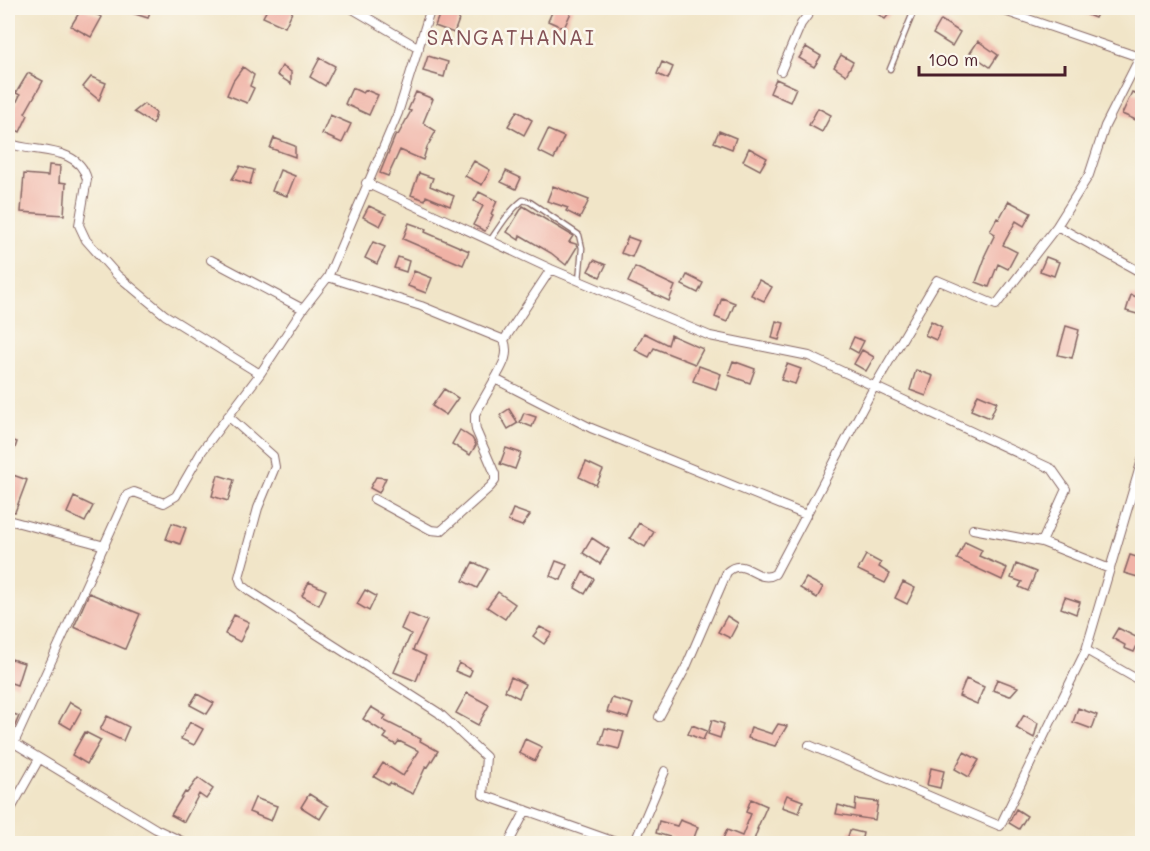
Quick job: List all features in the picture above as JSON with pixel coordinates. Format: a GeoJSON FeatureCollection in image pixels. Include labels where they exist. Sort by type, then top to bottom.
{"type":"FeatureCollection","features":[{"type":"Feature","properties":{"kind":"street"},"geometry":{"type":"LineString","coordinates":[[351,8],[419,48]]}},
{"type":"Feature","properties":{"kind":"street"},"geometry":{"type":"LineString","coordinates":[[188,843],[156,829],[14,743],[127,495],[134,492],[164,503],[176,496],[202,451],[260,374],[303,309],[328,277],[366,183],[398,113],[431,8]]}},
{"type":"Feature","properties":{"kind":"street"},"geometry":{"type":"LineString","coordinates":[[781,71],[801,24],[813,8]]}},
{"type":"Feature","properties":{"kind":"street"},"geometry":{"type":"LineString","coordinates":[[659,717],[686,668],[727,572],[732,567],[739,566],[765,577],[775,574],[874,387],[937,280],[996,305],[1057,226],[1089,175],[1106,126],[1142,56],[996,8]]}},
{"type":"Feature","properties":{"kind":"street"},"geometry":{"type":"LineString","coordinates":[[8,143],[17,147],[61,153],[75,161],[86,172],[87,179],[79,225],[86,240],[117,275],[165,315],[260,374]]}},
{"type":"Feature","properties":{"kind":"street"},"geometry":{"type":"LineString","coordinates":[[366,183],[551,269],[710,336],[809,356],[1052,469],[1066,489],[1042,542]]}},
{"type":"Feature","properties":{"kind":"street"},"geometry":{"type":"LineString","coordinates":[[1057,226],[1143,273]]}},
{"type":"Feature","properties":{"kind":"street"},"geometry":{"type":"LineString","coordinates":[[211,260],[303,309]]}},
{"type":"Feature","properties":{"kind":"street"},"geometry":{"type":"LineString","coordinates":[[504,340],[551,269]]}},
{"type":"Feature","properties":{"kind":"street"},"geometry":{"type":"LineString","coordinates":[[328,277],[421,306],[504,340],[507,348],[506,358],[476,414],[476,430],[495,474],[495,480],[490,487],[441,531],[431,530],[374,499]]}},
{"type":"Feature","properties":{"kind":"street"},"geometry":{"type":"LineString","coordinates":[[495,379],[591,428],[806,515]]}},
{"type":"Feature","properties":{"kind":"street"},"geometry":{"type":"LineString","coordinates":[[228,416],[273,456],[275,467],[258,508],[239,577],[242,585],[439,713],[486,757],[483,795],[621,843]]}},
{"type":"Feature","properties":{"kind":"street"},"geometry":{"type":"LineString","coordinates":[[809,746],[1000,826],[1086,650],[1143,460]]}},
{"type":"Feature","properties":{"kind":"street"},"geometry":{"type":"LineString","coordinates":[[8,520],[105,546]]}},
{"type":"Feature","properties":{"kind":"street"},"geometry":{"type":"LineString","coordinates":[[973,529],[1042,542],[1110,569]]}},
{"type":"Feature","properties":{"kind":"street"},"geometry":{"type":"LineString","coordinates":[[1086,650],[1143,682]]}},
{"type":"Feature","properties":{"kind":"street"},"geometry":{"type":"LineString","coordinates":[[8,814],[39,759]]}},
{"type":"Feature","properties":{"kind":"street"},"geometry":{"type":"LineString","coordinates":[[634,843],[665,771]]}},
{"type":"Feature","properties":{"kind":"street"},"geometry":{"type":"LineString","coordinates":[[508,843],[526,810]]}},
{"type":"Feature","properties":{"kind":"lane"},"geometry":{"type":"LineString","coordinates":[[890,69],[915,8]]}},
{"type":"Feature","properties":{"kind":"lane"},"geometry":{"type":"LineString","coordinates":[[490,241],[518,204],[523,200],[530,202],[579,235],[582,248],[579,280]]}},
{"type":"Feature","properties":{"kind":"building"},"geometry":{"type":"Polygon","coordinates":[[[82,8],[102,17],[91,37],[71,26],[82,8]]]}},
{"type":"Feature","properties":{"kind":"building"},"geometry":{"type":"Polygon","coordinates":[[[119,8],[151,8],[148,18],[119,8]]]}},
{"type":"Feature","properties":{"kind":"building"},"geometry":{"type":"Polygon","coordinates":[[[268,8],[294,8],[285,27],[263,17],[268,8]]]}},
{"type":"Feature","properties":{"kind":"building"},"geometry":{"type":"Polygon","coordinates":[[[554,8],[573,8],[564,28],[548,21],[554,8]]]}},
{"type":"Feature","properties":{"kind":"building"},"geometry":{"type":"Polygon","coordinates":[[[869,8],[894,8],[885,19],[869,8]]]}},
{"type":"Feature","properties":{"kind":"building"},"geometry":{"type":"Polygon","coordinates":[[[1071,8],[1100,8],[1095,18],[1071,8]]]}},
{"type":"Feature","properties":{"kind":"building"},"geometry":{"type":"Polygon","coordinates":[[[441,10],[460,17],[454,33],[435,26],[441,10]]]}},
{"type":"Feature","properties":{"kind":"building"},"geometry":{"type":"Polygon","coordinates":[[[941,20],[960,32],[952,46],[933,34],[941,20]]]}},
{"type":"Feature","properties":{"kind":"building"},"geometry":{"type":"Polygon","coordinates":[[[978,41],[998,55],[990,67],[970,53],[978,41]]]}},
{"type":"Feature","properties":{"kind":"building"},"geometry":{"type":"Polygon","coordinates":[[[806,47],[821,56],[814,67],[799,58],[806,47]]]}},
{"type":"Feature","properties":{"kind":"building"},"geometry":{"type":"Polygon","coordinates":[[[841,55],[853,62],[846,75],[834,67],[841,55]]]}},
{"type":"Feature","properties":{"kind":"building"},"geometry":{"type":"Polygon","coordinates":[[[428,56],[448,62],[444,77],[423,71],[428,56]]]}},
{"type":"Feature","properties":{"kind":"building"},"geometry":{"type":"Polygon","coordinates":[[[320,58],[335,66],[325,86],[310,77],[320,58]]]}},
{"type":"Feature","properties":{"kind":"building"},"geometry":{"type":"Polygon","coordinates":[[[662,62],[673,67],[668,79],[657,74],[662,62]]]}},
{"type":"Feature","properties":{"kind":"building"},"geometry":{"type":"Polygon","coordinates":[[[282,66],[291,72],[291,84],[277,75],[282,66]]]}},
{"type":"Feature","properties":{"kind":"building"},"geometry":{"type":"Polygon","coordinates":[[[243,67],[254,75],[250,86],[254,88],[247,103],[227,95],[243,67]]]}},
{"type":"Feature","properties":{"kind":"building"},"geometry":{"type":"Polygon","coordinates":[[[28,73],[43,81],[25,113],[28,115],[20,132],[8,126],[8,120],[20,95],[16,93],[28,73]]]}},
{"type":"Feature","properties":{"kind":"building"},"geometry":{"type":"Polygon","coordinates":[[[91,77],[106,83],[99,100],[83,87],[91,77]]]}},
{"type":"Feature","properties":{"kind":"building"},"geometry":{"type":"Polygon","coordinates":[[[776,79],[796,88],[790,102],[770,93],[776,79]]]}},
{"type":"Feature","properties":{"kind":"building"},"geometry":{"type":"Polygon","coordinates":[[[352,88],[363,93],[366,90],[378,95],[369,115],[345,104],[352,88]]]}},
{"type":"Feature","properties":{"kind":"building"},"geometry":{"type":"Polygon","coordinates":[[[416,92],[433,99],[423,123],[436,131],[423,160],[400,150],[388,176],[380,173],[396,134],[398,135],[411,111],[408,110],[416,92]]]}},
{"type":"Feature","properties":{"kind":"building"},"geometry":{"type":"Polygon","coordinates":[[[1132,92],[1143,96],[1143,123],[1122,114],[1132,92]]]}},
{"type":"Feature","properties":{"kind":"building"},"geometry":{"type":"Polygon","coordinates":[[[144,104],[156,113],[153,124],[134,112],[144,104]]]}},
{"type":"Feature","properties":{"kind":"building"},"geometry":{"type":"Polygon","coordinates":[[[818,108],[831,115],[822,132],[809,125],[818,108]]]}},
{"type":"Feature","properties":{"kind":"building"},"geometry":{"type":"Polygon","coordinates":[[[517,111],[532,120],[524,135],[508,126],[517,111]]]}},
{"type":"Feature","properties":{"kind":"building"},"geometry":{"type":"Polygon","coordinates":[[[330,115],[351,124],[342,143],[322,134],[330,115]]]}},
{"type":"Feature","properties":{"kind":"building"},"geometry":{"type":"Polygon","coordinates":[[[548,130],[564,137],[554,159],[538,151],[548,130]]]}},
{"type":"Feature","properties":{"kind":"building"},"geometry":{"type":"Polygon","coordinates":[[[719,131],[736,138],[732,149],[714,142],[719,131]]]}},
{"type":"Feature","properties":{"kind":"building"},"geometry":{"type":"Polygon","coordinates":[[[274,138],[295,146],[295,157],[270,148],[274,138]]]}},
{"type":"Feature","properties":{"kind":"building"},"geometry":{"type":"Polygon","coordinates":[[[749,148],[767,158],[760,170],[743,161],[749,148]]]}},
{"type":"Feature","properties":{"kind":"building"},"geometry":{"type":"Polygon","coordinates":[[[474,161],[490,170],[482,185],[465,176],[474,161]]]}},
{"type":"Feature","properties":{"kind":"building"},"geometry":{"type":"Polygon","coordinates":[[[49,165],[60,166],[59,182],[66,183],[64,215],[21,212],[24,174],[48,176],[49,165]]]}},
{"type":"Feature","properties":{"kind":"building"},"geometry":{"type":"Polygon","coordinates":[[[240,166],[254,170],[250,184],[232,179],[240,166]]]}},
{"type":"Feature","properties":{"kind":"building"},"geometry":{"type":"Polygon","coordinates":[[[280,170],[295,176],[287,196],[272,191],[280,170]]]}},
{"type":"Feature","properties":{"kind":"building"},"geometry":{"type":"Polygon","coordinates":[[[506,171],[521,178],[516,189],[501,182],[506,171]]]}},
{"type":"Feature","properties":{"kind":"building"},"geometry":{"type":"Polygon","coordinates":[[[419,173],[433,178],[430,186],[454,196],[450,206],[426,196],[425,200],[411,195],[419,173]]]}},
{"type":"Feature","properties":{"kind":"building"},"geometry":{"type":"Polygon","coordinates":[[[553,186],[589,200],[580,218],[566,211],[568,208],[547,201],[553,186]]]}},
{"type":"Feature","properties":{"kind":"building"},"geometry":{"type":"Polygon","coordinates":[[[479,192],[497,201],[485,231],[473,225],[483,206],[474,201],[479,192]]]}},
{"type":"Feature","properties":{"kind":"building"},"geometry":{"type":"Polygon","coordinates":[[[1009,201],[1031,213],[1024,226],[1016,221],[1003,245],[1017,252],[1008,269],[998,264],[989,287],[976,282],[995,234],[990,231],[1009,201]]]}},
{"type":"Feature","properties":{"kind":"building"},"geometry":{"type":"Polygon","coordinates":[[[369,206],[386,214],[380,226],[363,217],[369,206]]]}},
{"type":"Feature","properties":{"kind":"building"},"geometry":{"type":"Polygon","coordinates":[[[523,206],[573,236],[569,242],[576,244],[577,247],[566,265],[551,253],[520,235],[519,240],[507,232],[523,206]]]}},
{"type":"Feature","properties":{"kind":"building"},"geometry":{"type":"Polygon","coordinates":[[[409,223],[469,251],[463,265],[403,239],[409,223]]]}},
{"type":"Feature","properties":{"kind":"building"},"geometry":{"type":"Polygon","coordinates":[[[628,237],[639,241],[632,257],[621,253],[628,237]]]}},
{"type":"Feature","properties":{"kind":"building"},"geometry":{"type":"Polygon","coordinates":[[[373,242],[385,247],[377,264],[365,258],[373,242]]]}},
{"type":"Feature","properties":{"kind":"building"},"geometry":{"type":"Polygon","coordinates":[[[398,257],[409,261],[406,272],[394,268],[398,257]]]}},
{"type":"Feature","properties":{"kind":"building"},"geometry":{"type":"Polygon","coordinates":[[[1046,257],[1059,262],[1054,276],[1040,271],[1046,257]]]}},
{"type":"Feature","properties":{"kind":"building"},"geometry":{"type":"Polygon","coordinates":[[[594,260],[606,265],[600,277],[588,271],[594,260]]]}},
{"type":"Feature","properties":{"kind":"building"},"geometry":{"type":"Polygon","coordinates":[[[635,267],[675,286],[669,301],[628,282],[635,267]]]}},
{"type":"Feature","properties":{"kind":"building"},"geometry":{"type":"Polygon","coordinates":[[[414,271],[432,278],[426,293],[408,286],[414,271]]]}},
{"type":"Feature","properties":{"kind":"building"},"geometry":{"type":"Polygon","coordinates":[[[687,275],[703,283],[698,293],[682,285],[687,275]]]}},
{"type":"Feature","properties":{"kind":"building"},"geometry":{"type":"Polygon","coordinates":[[[759,280],[772,287],[764,301],[751,295],[759,280]]]}},
{"type":"Feature","properties":{"kind":"building"},"geometry":{"type":"Polygon","coordinates":[[[1131,295],[1143,299],[1141,315],[1126,311],[1131,295]]]}},
{"type":"Feature","properties":{"kind":"building"},"geometry":{"type":"Polygon","coordinates":[[[722,298],[735,303],[727,322],[715,317],[722,298]]]}},
{"type":"Feature","properties":{"kind":"building"},"geometry":{"type":"Polygon","coordinates":[[[776,321],[784,323],[779,340],[772,338],[776,321]]]}},
{"type":"Feature","properties":{"kind":"building"},"geometry":{"type":"Polygon","coordinates":[[[931,321],[942,327],[936,340],[925,335],[931,321]]]}},
{"type":"Feature","properties":{"kind":"building"},"geometry":{"type":"Polygon","coordinates":[[[1066,326],[1079,330],[1072,358],[1058,355],[1066,326]]]}},
{"type":"Feature","properties":{"kind":"building"},"geometry":{"type":"Polygon","coordinates":[[[644,333],[668,345],[671,335],[703,349],[695,364],[654,348],[649,357],[635,350],[644,333]]]}},
{"type":"Feature","properties":{"kind":"building"},"geometry":{"type":"Polygon","coordinates":[[[854,337],[864,341],[858,353],[849,348],[854,337]]]}},
{"type":"Feature","properties":{"kind":"building"},"geometry":{"type":"Polygon","coordinates":[[[862,350],[874,357],[866,371],[854,364],[862,350]]]}},
{"type":"Feature","properties":{"kind":"building"},"geometry":{"type":"Polygon","coordinates":[[[733,361],[755,369],[750,383],[728,375],[733,361]]]}},
{"type":"Feature","properties":{"kind":"building"},"geometry":{"type":"Polygon","coordinates":[[[787,364],[801,369],[795,384],[781,380],[787,364]]]}},
{"type":"Feature","properties":{"kind":"building"},"geometry":{"type":"Polygon","coordinates":[[[699,366],[721,374],[716,389],[693,381],[699,366]]]}},
{"type":"Feature","properties":{"kind":"building"},"geometry":{"type":"Polygon","coordinates":[[[916,370],[933,376],[926,396],[910,390],[916,370]]]}},
{"type":"Feature","properties":{"kind":"building"},"geometry":{"type":"Polygon","coordinates":[[[444,389],[458,398],[446,415],[432,406],[444,389]]]}},
{"type":"Feature","properties":{"kind":"building"},"geometry":{"type":"Polygon","coordinates":[[[978,394],[997,402],[990,418],[971,410],[978,394]]]}},
{"type":"Feature","properties":{"kind":"building"},"geometry":{"type":"Polygon","coordinates":[[[509,409],[518,423],[508,429],[500,415],[509,409]]]}},
{"type":"Feature","properties":{"kind":"building"},"geometry":{"type":"Polygon","coordinates":[[[524,413],[536,417],[532,427],[520,422],[524,413]]]}},
{"type":"Feature","properties":{"kind":"building"},"geometry":{"type":"Polygon","coordinates":[[[460,430],[472,438],[476,445],[470,455],[452,444],[460,430]]]}},
{"type":"Feature","properties":{"kind":"building"},"geometry":{"type":"Polygon","coordinates":[[[8,439],[17,442],[9,466],[8,466],[8,439]]]}},
{"type":"Feature","properties":{"kind":"building"},"geometry":{"type":"Polygon","coordinates":[[[506,448],[521,453],[515,469],[500,464],[506,448]]]}},
{"type":"Feature","properties":{"kind":"building"},"geometry":{"type":"Polygon","coordinates":[[[586,462],[603,470],[596,485],[579,477],[586,462]]]}},
{"type":"Feature","properties":{"kind":"building"},"geometry":{"type":"Polygon","coordinates":[[[10,474],[27,480],[15,512],[8,510],[10,474]]]}},
{"type":"Feature","properties":{"kind":"building"},"geometry":{"type":"Polygon","coordinates":[[[218,475],[234,480],[228,501],[212,496],[218,475]]]}},
{"type":"Feature","properties":{"kind":"building"},"geometry":{"type":"Polygon","coordinates":[[[376,477],[386,478],[379,493],[370,488],[376,477]]]}},
{"type":"Feature","properties":{"kind":"building"},"geometry":{"type":"Polygon","coordinates":[[[74,497],[93,506],[85,522],[67,513],[74,497]]]}},
{"type":"Feature","properties":{"kind":"building"},"geometry":{"type":"Polygon","coordinates":[[[513,509],[530,515],[522,526],[508,521],[513,509]]]}},
{"type":"Feature","properties":{"kind":"building"},"geometry":{"type":"Polygon","coordinates":[[[172,523],[186,528],[180,544],[166,539],[172,523]]]}},
{"type":"Feature","properties":{"kind":"building"},"geometry":{"type":"Polygon","coordinates":[[[639,523],[654,532],[645,547],[630,538],[639,523]]]}},
{"type":"Feature","properties":{"kind":"building"},"geometry":{"type":"Polygon","coordinates":[[[592,538],[609,549],[600,564],[583,553],[592,538]]]}},
{"type":"Feature","properties":{"kind":"building"},"geometry":{"type":"Polygon","coordinates":[[[965,542],[982,550],[979,556],[1007,568],[1002,580],[957,559],[965,542]]]}},
{"type":"Feature","properties":{"kind":"building"},"geometry":{"type":"Polygon","coordinates":[[[866,555],[881,563],[879,567],[890,574],[885,583],[858,570],[866,555]]]}},
{"type":"Feature","properties":{"kind":"building"},"geometry":{"type":"Polygon","coordinates":[[[1130,555],[1143,559],[1138,577],[1124,573],[1130,555]]]}},
{"type":"Feature","properties":{"kind":"building"},"geometry":{"type":"Polygon","coordinates":[[[556,561],[567,565],[561,580],[550,576],[556,561]]]}},
{"type":"Feature","properties":{"kind":"building"},"geometry":{"type":"Polygon","coordinates":[[[473,562],[488,569],[477,588],[463,581],[473,562]]]}},
{"type":"Feature","properties":{"kind":"building"},"geometry":{"type":"Polygon","coordinates":[[[1016,564],[1036,572],[1028,591],[1019,587],[1022,582],[1011,578],[1016,564]]]}},
{"type":"Feature","properties":{"kind":"building"},"geometry":{"type":"Polygon","coordinates":[[[583,572],[594,579],[585,594],[575,588],[583,572]]]}},
{"type":"Feature","properties":{"kind":"building"},"geometry":{"type":"Polygon","coordinates":[[[806,578],[823,587],[817,598],[800,588],[806,578]]]}},
{"type":"Feature","properties":{"kind":"building"},"geometry":{"type":"Polygon","coordinates":[[[309,582],[326,590],[319,605],[302,596],[309,582]]]}},
{"type":"Feature","properties":{"kind":"building"},"geometry":{"type":"Polygon","coordinates":[[[903,582],[915,588],[907,604],[895,598],[903,582]]]}},
{"type":"Feature","properties":{"kind":"building"},"geometry":{"type":"Polygon","coordinates":[[[365,590],[376,596],[369,611],[357,604],[365,590]]]}},
{"type":"Feature","properties":{"kind":"building"},"geometry":{"type":"Polygon","coordinates":[[[498,592],[515,604],[505,619],[487,607],[498,592]]]}},
{"type":"Feature","properties":{"kind":"building"},"geometry":{"type":"Polygon","coordinates":[[[89,593],[140,614],[125,649],[74,627],[89,593]]]}},
{"type":"Feature","properties":{"kind":"building"},"geometry":{"type":"Polygon","coordinates":[[[1065,597],[1080,602],[1076,614],[1061,608],[1065,597]]]}},
{"type":"Feature","properties":{"kind":"building"},"geometry":{"type":"Polygon","coordinates":[[[408,613],[427,621],[413,650],[426,656],[416,681],[394,672],[411,634],[401,629],[408,613]]]}},
{"type":"Feature","properties":{"kind":"building"},"geometry":{"type":"Polygon","coordinates":[[[234,615],[249,622],[240,642],[225,634],[234,615]]]}},
{"type":"Feature","properties":{"kind":"building"},"geometry":{"type":"Polygon","coordinates":[[[727,616],[738,623],[730,638],[718,632],[727,616]]]}},
{"type":"Feature","properties":{"kind":"building"},"geometry":{"type":"Polygon","coordinates":[[[540,627],[552,633],[544,644],[533,636],[540,627]]]}},
{"type":"Feature","properties":{"kind":"building"},"geometry":{"type":"Polygon","coordinates":[[[1118,628],[1140,639],[1134,652],[1124,648],[1125,645],[1112,638],[1118,628]]]}},
{"type":"Feature","properties":{"kind":"building"},"geometry":{"type":"Polygon","coordinates":[[[8,658],[24,663],[17,685],[8,682],[8,658]]]}},
{"type":"Feature","properties":{"kind":"building"},"geometry":{"type":"Polygon","coordinates":[[[459,663],[472,670],[469,677],[455,671],[459,663]]]}},
{"type":"Feature","properties":{"kind":"building"},"geometry":{"type":"Polygon","coordinates":[[[511,677],[525,684],[519,698],[505,691],[511,677]]]}},
{"type":"Feature","properties":{"kind":"building"},"geometry":{"type":"Polygon","coordinates":[[[966,679],[984,687],[977,704],[959,696],[966,679]]]}},
{"type":"Feature","properties":{"kind":"building"},"geometry":{"type":"Polygon","coordinates":[[[997,679],[1018,687],[1010,696],[993,690],[997,679]]]}},
{"type":"Feature","properties":{"kind":"building"},"geometry":{"type":"Polygon","coordinates":[[[467,693],[489,705],[478,725],[456,713],[467,693]]]}},
{"type":"Feature","properties":{"kind":"building"},"geometry":{"type":"Polygon","coordinates":[[[197,694],[214,703],[207,714],[190,705],[197,694]]]}},
{"type":"Feature","properties":{"kind":"building"},"geometry":{"type":"Polygon","coordinates":[[[612,698],[633,704],[628,718],[607,712],[612,698]]]}},
{"type":"Feature","properties":{"kind":"building"},"geometry":{"type":"Polygon","coordinates":[[[70,702],[82,709],[71,729],[59,722],[70,702]]]}},
{"type":"Feature","properties":{"kind":"building"},"geometry":{"type":"Polygon","coordinates":[[[371,707],[386,716],[383,720],[421,739],[420,741],[438,751],[428,767],[426,766],[413,794],[374,777],[383,763],[403,776],[419,751],[399,741],[396,745],[384,738],[387,734],[363,719],[371,707]]]}},
{"type":"Feature","properties":{"kind":"building"},"geometry":{"type":"Polygon","coordinates":[[[1078,708],[1097,715],[1092,729],[1073,722],[1078,708]]]}},
{"type":"Feature","properties":{"kind":"building"},"geometry":{"type":"Polygon","coordinates":[[[8,712],[19,716],[14,728],[8,725],[8,712]]]}},
{"type":"Feature","properties":{"kind":"building"},"geometry":{"type":"Polygon","coordinates":[[[1024,715],[1038,723],[1034,738],[1016,728],[1024,715]]]}},
{"type":"Feature","properties":{"kind":"building"},"geometry":{"type":"Polygon","coordinates":[[[107,716],[129,727],[123,741],[100,730],[107,716]]]}},
{"type":"Feature","properties":{"kind":"building"},"geometry":{"type":"Polygon","coordinates":[[[712,720],[724,724],[720,738],[708,734],[712,720]]]}},
{"type":"Feature","properties":{"kind":"building"},"geometry":{"type":"Polygon","coordinates":[[[190,722],[203,729],[194,745],[181,739],[190,722]]]}},
{"type":"Feature","properties":{"kind":"building"},"geometry":{"type":"Polygon","coordinates":[[[778,724],[787,726],[775,746],[748,738],[751,727],[772,734],[778,724]]]}},
{"type":"Feature","properties":{"kind":"building"},"geometry":{"type":"Polygon","coordinates":[[[692,725],[707,731],[703,740],[688,734],[692,725]]]}},
{"type":"Feature","properties":{"kind":"building"},"geometry":{"type":"Polygon","coordinates":[[[605,728],[624,732],[619,749],[600,744],[605,728]]]}},
{"type":"Feature","properties":{"kind":"building"},"geometry":{"type":"Polygon","coordinates":[[[85,732],[101,740],[87,764],[72,755],[85,732]]]}},
{"type":"Feature","properties":{"kind":"building"},"geometry":{"type":"Polygon","coordinates":[[[525,739],[542,747],[535,761],[519,753],[525,739]]]}},
{"type":"Feature","properties":{"kind":"building"},"geometry":{"type":"Polygon","coordinates":[[[964,752],[979,760],[969,777],[955,769],[964,752]]]}},
{"type":"Feature","properties":{"kind":"building"},"geometry":{"type":"Polygon","coordinates":[[[931,768],[944,771],[940,788],[927,785],[931,768]]]}},
{"type":"Feature","properties":{"kind":"building"},"geometry":{"type":"Polygon","coordinates":[[[198,778],[213,789],[206,799],[199,794],[184,822],[171,815],[185,792],[187,793],[198,778]]]}},
{"type":"Feature","properties":{"kind":"building"},"geometry":{"type":"Polygon","coordinates":[[[309,794],[328,806],[320,819],[301,807],[309,794]]]}},
{"type":"Feature","properties":{"kind":"building"},"geometry":{"type":"Polygon","coordinates":[[[787,795],[803,801],[799,813],[782,807],[787,795]]]}},
{"type":"Feature","properties":{"kind":"building"},"geometry":{"type":"Polygon","coordinates":[[[255,798],[277,806],[271,821],[249,812],[255,798]]]}},
{"type":"Feature","properties":{"kind":"building"},"geometry":{"type":"Polygon","coordinates":[[[751,799],[767,806],[754,840],[761,843],[721,843],[727,830],[742,836],[751,814],[746,812],[751,799]]]}},
{"type":"Feature","properties":{"kind":"building"},"geometry":{"type":"Polygon","coordinates":[[[856,799],[878,802],[875,820],[836,814],[838,805],[855,810],[856,799]]]}},
{"type":"Feature","properties":{"kind":"building"},"geometry":{"type":"Polygon","coordinates":[[[1016,809],[1027,816],[1019,829],[1009,823],[1016,809]]]}},
{"type":"Feature","properties":{"kind":"building"},"geometry":{"type":"Polygon","coordinates":[[[680,820],[698,827],[692,843],[672,842],[673,838],[656,833],[659,821],[677,826],[680,820]]]}},
{"type":"Feature","properties":{"kind":"building"},"geometry":{"type":"Polygon","coordinates":[[[850,830],[863,833],[861,843],[846,843],[850,830]]]}},
{"type":"Feature","properties":{"kind":"district","name":"SANGATHANAI"},"geometry":{"type":"Point","coordinates":[511,36]}}]}
